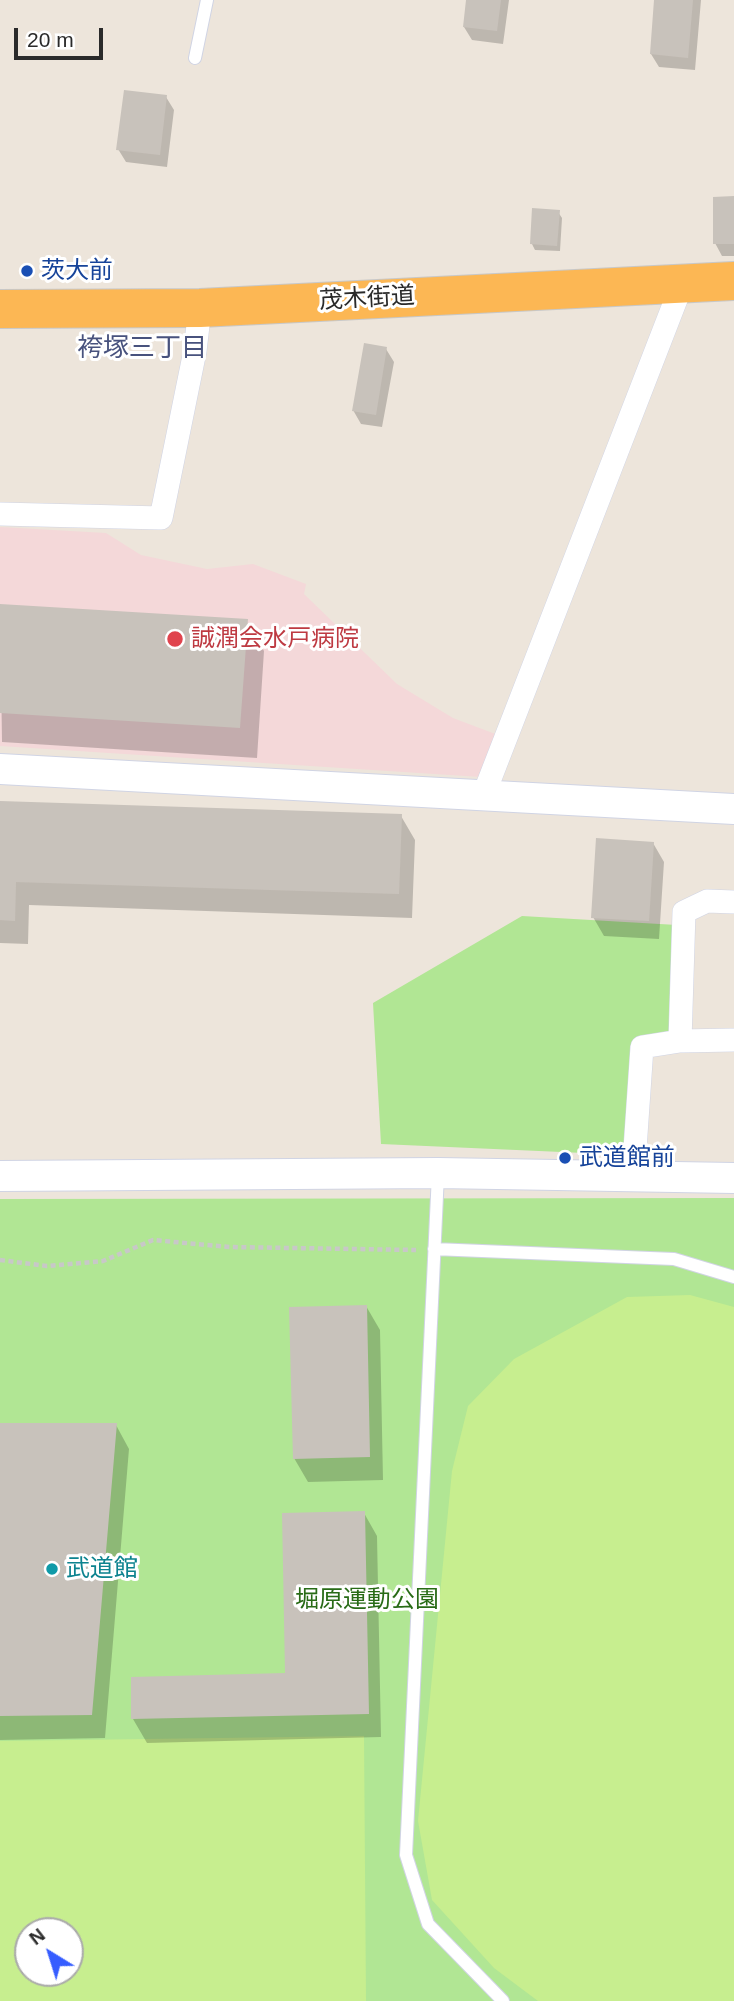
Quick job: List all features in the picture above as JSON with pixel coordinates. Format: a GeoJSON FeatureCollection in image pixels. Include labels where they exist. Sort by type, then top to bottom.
{"type":"FeatureCollection","features":[{"type":"Feature","properties":{"kind":"highway","name":"茂木街道"},"geometry":{"type":"LineString","coordinates":[[0,309],[200,308],[734,281]]}},
{"type":"Feature","properties":{"kind":"street"},"geometry":{"type":"LineString","coordinates":[[484,794],[682,284]]}},
{"type":"Feature","properties":{"kind":"street"},"geometry":{"type":"LineString","coordinates":[[0,514],[161,518],[195,351],[200,308]]}},
{"type":"Feature","properties":{"kind":"street"},"geometry":{"type":"LineString","coordinates":[[0,769],[734,809]]}},
{"type":"Feature","properties":{"kind":"street"},"geometry":{"type":"LineString","coordinates":[[680,1041],[684,912],[707,901],[734,902]]}},
{"type":"Feature","properties":{"kind":"street"},"geometry":{"type":"LineString","coordinates":[[633,1178],[642,1047],[680,1041],[734,1041]]}},
{"type":"Feature","properties":{"kind":"street"},"geometry":{"type":"LineString","coordinates":[[0,1176],[438,1173],[734,1178]]}},
{"type":"Feature","properties":{"kind":"lane"},"geometry":{"type":"LineString","coordinates":[[195,58],[207,0]]}},
{"type":"Feature","properties":{"kind":"lane"},"geometry":{"type":"LineString","coordinates":[[438,1173],[405,1855],[428,1924],[503,2001]]}},
{"type":"Feature","properties":{"kind":"lane"},"geometry":{"type":"LineString","coordinates":[[434,1249],[674,1259],[734,1277]]}},
{"type":"Feature","properties":{"kind":"path"},"geometry":{"type":"LineString","coordinates":[[0,1260],[47,1266],[103,1261],[153,1240],[229,1247],[434,1249]]}},
{"type":"Feature","properties":{"kind":"shaded area","name":"誠潤会水戸病院"},"geometry":{"type":"Polygon","coordinates":[[[0,527],[106,533],[141,555],[207,569],[253,564],[306,584],[304,594],[397,684],[453,718],[498,735],[481,777],[0,746],[0,527]]]}},
{"type":"Feature","properties":{"kind":"green space"},"geometry":{"type":"Polygon","coordinates":[[[522,916],[677,925],[675,1036],[637,1044],[629,1155],[381,1144],[373,1003],[522,916]]]}},
{"type":"Feature","properties":{"kind":"green space","name":"堀原運動公園"},"geometry":{"type":"Polygon","coordinates":[[[734,1198],[734,2001],[0,2001],[0,1199],[734,1198]]]}},
{"type":"Feature","properties":{"kind":"green space"},"geometry":{"type":"Polygon","coordinates":[[[690,1295],[734,1307],[734,2001],[538,2001],[494,1968],[432,1900],[418,1821],[452,1471],[468,1406],[514,1359],[627,1297],[690,1295]]]}},
{"type":"Feature","properties":{"kind":"green space"},"geometry":{"type":"Polygon","coordinates":[[[364,1736],[366,2001],[0,2001],[0,1741],[364,1736]]]}},
{"type":"Feature","properties":{"kind":"building"},"geometry":{"type":"Polygon","coordinates":[[[466,0],[501,0],[497,31],[463,27],[466,0]]]}},
{"type":"Feature","properties":{"kind":"building"},"geometry":{"type":"Polygon","coordinates":[[[654,0],[693,0],[688,58],[650,54],[654,0]]]}},
{"type":"Feature","properties":{"kind":"building"},"geometry":{"type":"Polygon","coordinates":[[[124,90],[167,95],[160,155],[116,150],[124,90]]]}},
{"type":"Feature","properties":{"kind":"building"},"geometry":{"type":"Polygon","coordinates":[[[734,196],[734,244],[713,244],[713,197],[734,196]]]}},
{"type":"Feature","properties":{"kind":"building"},"geometry":{"type":"Polygon","coordinates":[[[532,208],[560,210],[557,246],[530,244],[532,208]]]}},
{"type":"Feature","properties":{"kind":"building"},"geometry":{"type":"Polygon","coordinates":[[[364,343],[387,347],[376,415],[352,411],[364,343]]]}},
{"type":"Feature","properties":{"kind":"building"},"geometry":{"type":"Polygon","coordinates":[[[0,604],[248,619],[240,728],[0,713],[0,604]]]}},
{"type":"Feature","properties":{"kind":"building"},"geometry":{"type":"Polygon","coordinates":[[[0,801],[402,814],[399,894],[16,882],[15,921],[0,920],[0,801]]]}},
{"type":"Feature","properties":{"kind":"building"},"geometry":{"type":"Polygon","coordinates":[[[596,838],[654,842],[649,921],[591,918],[596,838]]]}},
{"type":"Feature","properties":{"kind":"building"},"geometry":{"type":"Polygon","coordinates":[[[367,1305],[370,1457],[293,1459],[289,1307],[367,1305]]]}},
{"type":"Feature","properties":{"kind":"building","name":"武道館"},"geometry":{"type":"Polygon","coordinates":[[[0,1423],[117,1423],[92,1715],[0,1716],[0,1423]]]}},
{"type":"Feature","properties":{"kind":"building"},"geometry":{"type":"Polygon","coordinates":[[[365,1511],[369,1714],[131,1719],[131,1677],[285,1673],[282,1513],[365,1511]]]}},
{"type":"Feature","properties":{"kind":"place","name":"茨大前"},"geometry":{"type":"Point","coordinates":[27,271]}},
{"type":"Feature","properties":{"kind":"place","name":"誠潤会水戸病院"},"geometry":{"type":"Point","coordinates":[175,639]}},
{"type":"Feature","properties":{"kind":"place","name":"武道館前"},"geometry":{"type":"Point","coordinates":[565,1158]}},
{"type":"Feature","properties":{"kind":"place","name":"武道館"},"geometry":{"type":"Point","coordinates":[52,1569]}},
{"type":"Feature","properties":{"kind":"district","name":"袴塚三丁目"},"geometry":{"type":"Point","coordinates":[142,349]}}]}
